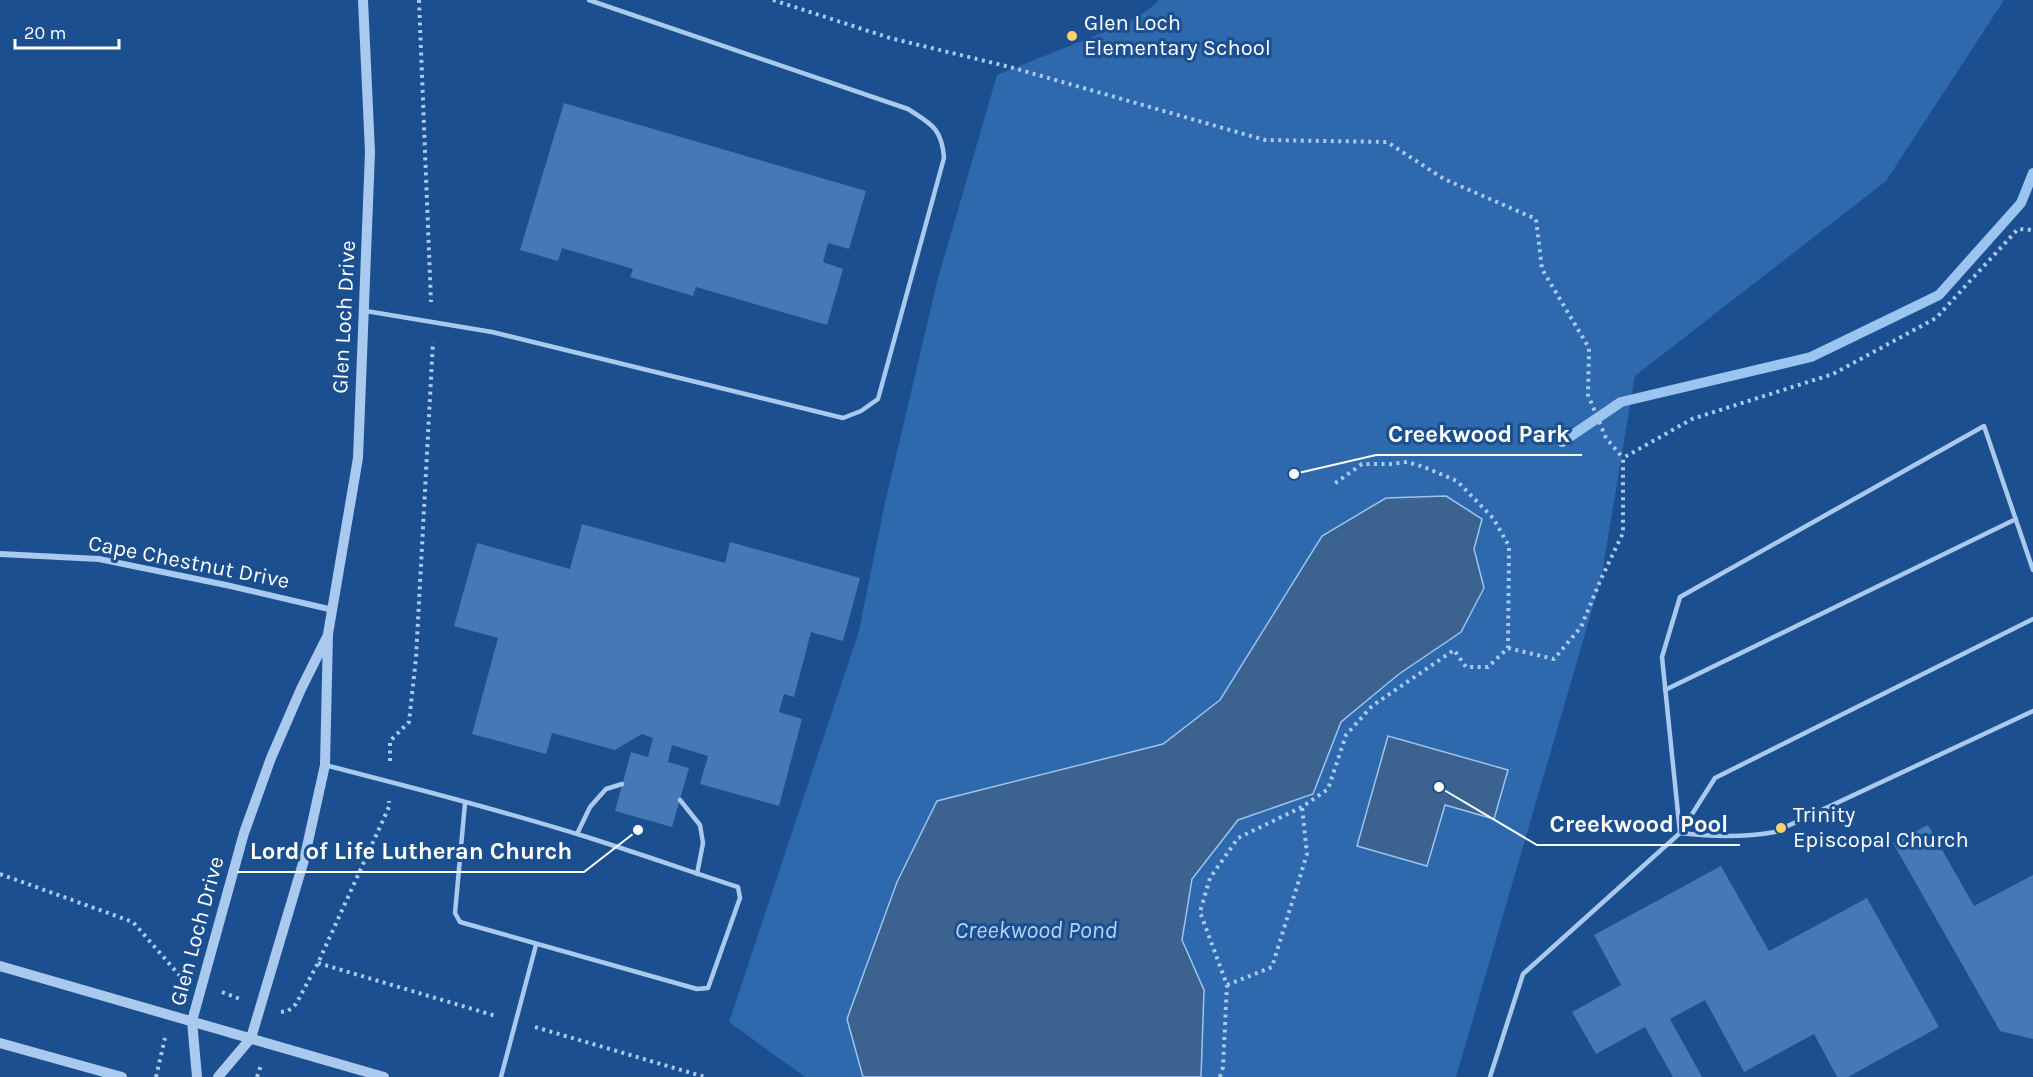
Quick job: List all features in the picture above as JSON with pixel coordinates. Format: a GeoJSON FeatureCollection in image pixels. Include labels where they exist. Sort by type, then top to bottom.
{"type":"FeatureCollection","features":[{"type":"Feature","properties":{"kind":"street","name":"Glen Loch Drive"},"geometry":{"type":"LineString","coordinates":[[197,1077],[192,1021],[248,823],[271,759],[328,634],[334,610],[358,458],[370,152],[363,0]]}},
{"type":"Feature","properties":{"kind":"street","name":"Cape Chestnut Drive"},"geometry":{"type":"LineString","coordinates":[[0,554],[99,559],[334,610]]}},
{"type":"Feature","properties":{"kind":"street","name":"Glen Loch Drive"},"geometry":{"type":"LineString","coordinates":[[218,1077],[251,1038],[304,860],[325,765],[328,634]]}},
{"type":"Feature","properties":{"kind":"street"},"geometry":{"type":"LineString","coordinates":[[0,966],[384,1077]]}},
{"type":"Feature","properties":{"kind":"street"},"geometry":{"type":"LineString","coordinates":[[0,1043],[122,1077]]}},
{"type":"Feature","properties":{"kind":"lane"},"geometry":{"type":"LineString","coordinates":[[363,310],[492,332],[843,418],[861,411],[878,399],[944,158],[943,142],[932,124],[908,109],[589,0]]}},
{"type":"Feature","properties":{"kind":"lane"},"geometry":{"type":"LineString","coordinates":[[1680,833],[1662,657],[1680,597],[1984,426],[2033,570]]}},
{"type":"Feature","properties":{"kind":"lane"},"geometry":{"type":"LineString","coordinates":[[1665,690],[2016,519]]}},
{"type":"Feature","properties":{"kind":"lane"},"geometry":{"type":"LineString","coordinates":[[1490,1077],[1522,974],[1680,833],[1715,778],[2033,619]]}},
{"type":"Feature","properties":{"kind":"lane"},"geometry":{"type":"LineString","coordinates":[[1680,833],[1719,838],[1752,837],[1775,832],[2033,711]]}},
{"type":"Feature","properties":{"kind":"lane"},"geometry":{"type":"LineString","coordinates":[[325,765],[390,782],[577,834],[738,887],[740,898],[708,987],[697,989],[460,922],[455,913],[465,803]]}},
{"type":"Feature","properties":{"kind":"lane"},"geometry":{"type":"LineString","coordinates":[[577,834],[590,807],[606,789],[622,784]]}},
{"type":"Feature","properties":{"kind":"lane"},"geometry":{"type":"LineString","coordinates":[[680,800],[700,825],[702,843],[697,874]]}},
{"type":"Feature","properties":{"kind":"lane"},"geometry":{"type":"LineString","coordinates":[[501,1077],[536,945]]}},
{"type":"Feature","properties":{"kind":"path"},"geometry":{"type":"LineString","coordinates":[[278,1012],[288,1011],[296,1004],[318,963],[389,807],[390,741],[409,722],[416,658],[434,356],[419,0]]}},
{"type":"Feature","properties":{"kind":"path"},"geometry":{"type":"LineString","coordinates":[[773,0],[890,38],[1010,67],[1265,140],[1387,142],[1444,179],[1536,219],[1542,269],[1589,348],[1588,394],[1606,438],[1623,458],[1623,533],[1581,627],[1554,659],[1508,648]]}},
{"type":"Feature","properties":{"kind":"path"},"geometry":{"type":"LineString","coordinates":[[1623,458],[1692,420],[1833,374],[1936,318],[2018,229],[2033,230]]}},
{"type":"Feature","properties":{"kind":"path"},"geometry":{"type":"LineString","coordinates":[[1220,1077],[1223,1066],[1227,985],[1200,912],[1210,878],[1238,838],[1302,807],[1328,789],[1346,735],[1372,706],[1454,650],[1466,667],[1488,667],[1508,648],[1509,546],[1493,518],[1457,481],[1407,462],[1362,464],[1334,484]]}},
{"type":"Feature","properties":{"kind":"path"},"geometry":{"type":"LineString","coordinates":[[1227,985],[1272,967],[1307,854],[1302,807]]}},
{"type":"Feature","properties":{"kind":"path"},"geometry":{"type":"LineString","coordinates":[[0,874],[133,922],[180,977]]}},
{"type":"Feature","properties":{"kind":"shaded area"},"geometry":{"type":"Polygon","coordinates":[[[1158,0],[2004,0],[1886,181],[1635,376],[1601,579],[1456,1077],[805,1077],[729,1022],[859,631],[884,507],[937,282],[997,75],[1129,22],[1156,4],[1158,0]]]}},
{"type":"Feature","properties":{"kind":"water","name":"Creekwood Pond"},"geometry":{"type":"Polygon","coordinates":[[[1446,496],[1482,519],[1474,549],[1484,588],[1461,632],[1399,674],[1341,722],[1313,794],[1238,820],[1192,879],[1182,940],[1204,990],[1201,1077],[863,1077],[847,1019],[897,882],[937,801],[1163,744],[1220,700],[1322,536],[1386,498],[1446,496]]]}},
{"type":"Feature","properties":{"kind":"water"},"geometry":{"type":"Polygon","coordinates":[[[1388,736],[1508,770],[1494,819],[1445,805],[1427,866],[1357,846],[1388,736]]]}},
{"type":"Feature","properties":{"kind":"building"},"geometry":{"type":"Polygon","coordinates":[[[564,103],[866,191],[849,249],[828,243],[823,262],[843,269],[827,325],[696,287],[693,296],[630,277],[633,269],[562,248],[558,261],[520,250],[564,103]]]}},
{"type":"Feature","properties":{"kind":"building"},"geometry":{"type":"Polygon","coordinates":[[[582,524],[725,563],[730,542],[860,578],[843,641],[811,632],[794,697],[784,694],[779,712],[802,719],[779,806],[700,784],[708,756],[672,745],[668,762],[689,768],[672,827],[615,811],[631,752],[648,757],[653,738],[642,734],[615,750],[552,733],[546,754],[472,734],[498,638],[454,626],[477,543],[570,569],[582,524]]]}},
{"type":"Feature","properties":{"kind":"building"},"geometry":{"type":"Polygon","coordinates":[[[1928,825],[1974,906],[2033,875],[2033,1039],[2000,1031],[1893,843],[1928,825]]]}},
{"type":"Feature","properties":{"kind":"building"},"geometry":{"type":"Polygon","coordinates":[[[1721,866],[1769,951],[1867,898],[1939,1027],[1848,1077],[1837,1077],[1814,1034],[1744,1072],[1705,1000],[1670,1019],[1702,1077],[1673,1077],[1645,1027],[1596,1054],[1572,1012],[1621,985],[1594,935],[1721,866]]]}},
{"type":"Feature","properties":{"kind":"waterway"},"geometry":{"type":"LineString","coordinates":[[1562,442],[1621,402],[1811,357],[1939,295],[2021,203],[2033,173]]}},
{"type":"Feature","properties":{"kind":"place","name":"Glen Loch Elementary School"},"geometry":{"type":"Point","coordinates":[1072,36]}},
{"type":"Feature","properties":{"kind":"place","name":"Creekwood Park"},"geometry":{"type":"Point","coordinates":[1294,474]}},
{"type":"Feature","properties":{"kind":"place","name":"Creekwood Pool"},"geometry":{"type":"Point","coordinates":[1439,787]}},
{"type":"Feature","properties":{"kind":"place","name":"Trinity Episcopal Church"},"geometry":{"type":"Point","coordinates":[1781,828]}},
{"type":"Feature","properties":{"kind":"place","name":"Lord of Life Lutheran Church"},"geometry":{"type":"Point","coordinates":[638,830]}}]}
